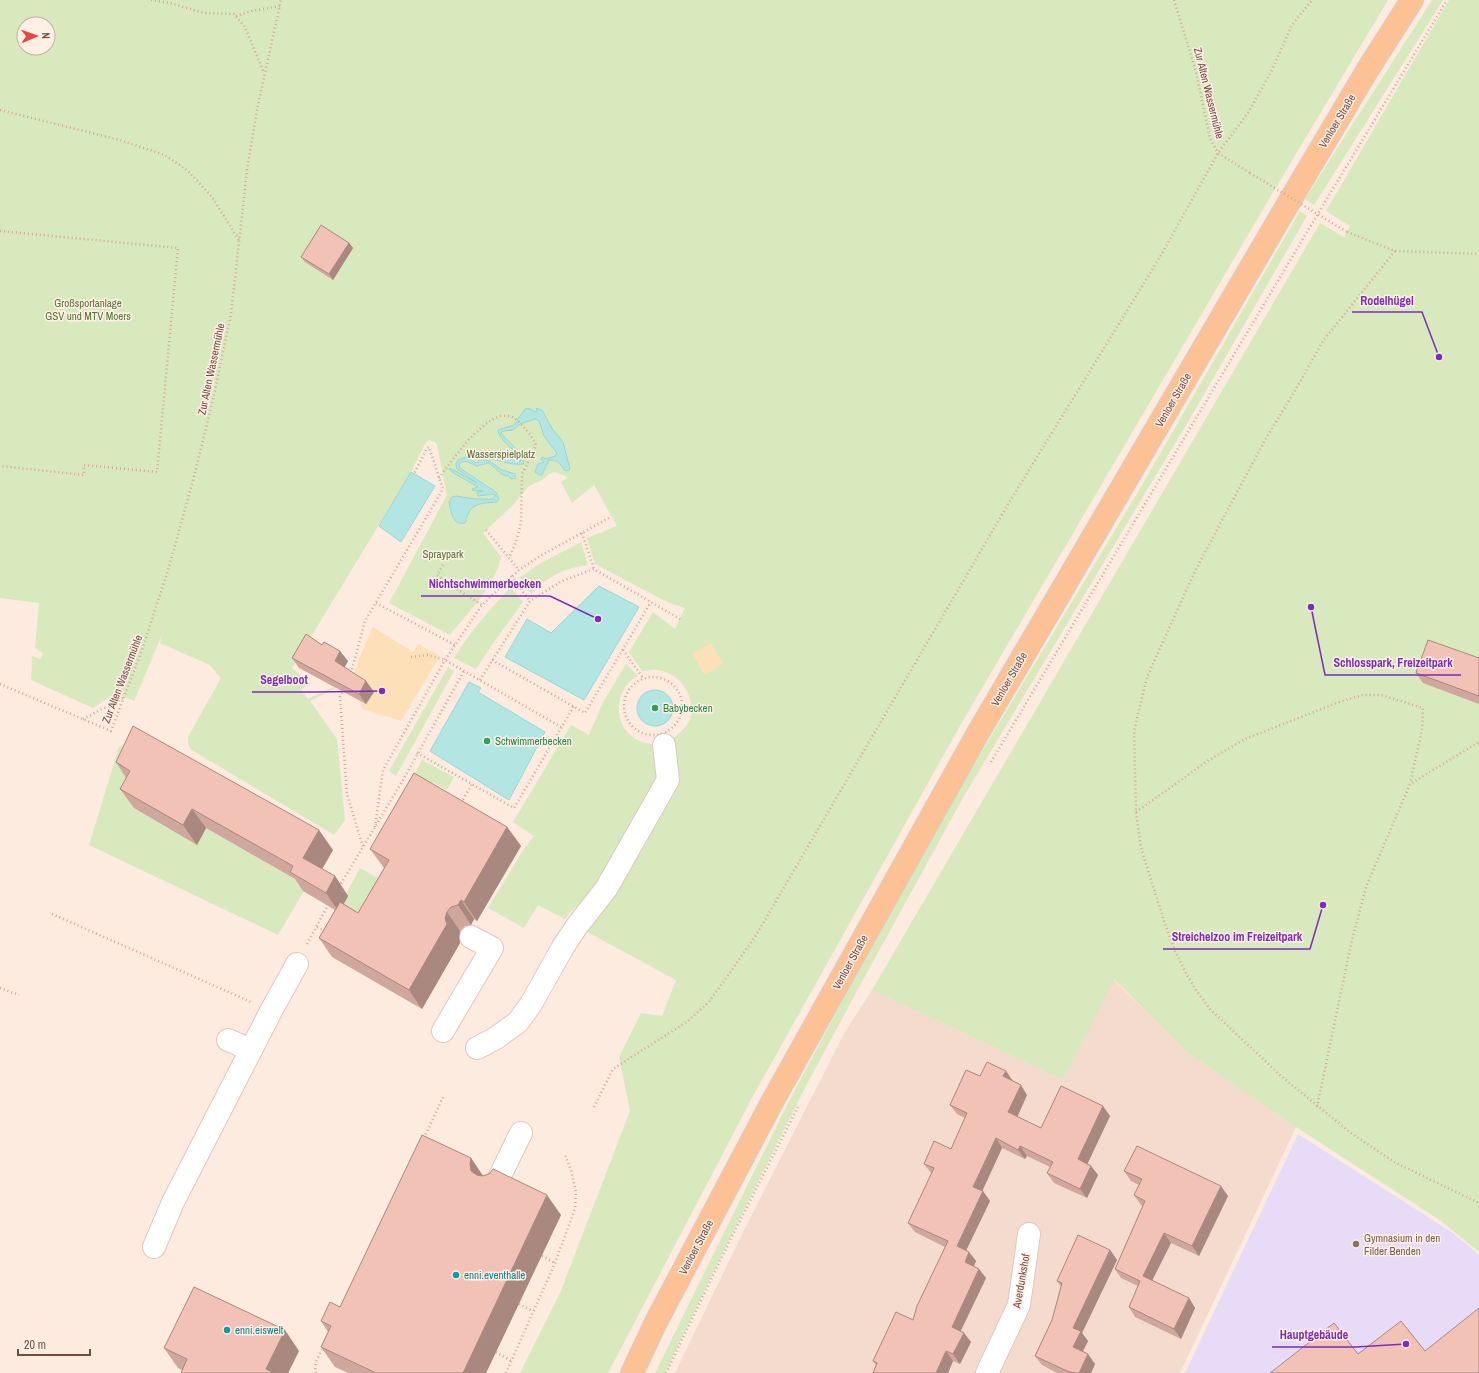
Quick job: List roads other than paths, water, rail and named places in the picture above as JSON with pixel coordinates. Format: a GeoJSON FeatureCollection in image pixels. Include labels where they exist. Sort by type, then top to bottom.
{"type":"FeatureCollection","features":[{"type":"Feature","properties":{"kind":"main road","name":"Venloer Straße"},"geometry":{"type":"LineString","coordinates":[[632,1373],[656,1322],[771,1104],[978,733],[1307,172],[1368,69],[1412,0]]}},
{"type":"Feature","properties":{"kind":"street"},"geometry":{"type":"LineString","coordinates":[[477,1048],[496,1038],[518,1022],[531,1004],[563,947],[577,926],[606,889],[668,780],[664,745]]}},
{"type":"Feature","properties":{"kind":"street"},"geometry":{"type":"LineString","coordinates":[[443,1031],[492,948],[471,937]]}},
{"type":"Feature","properties":{"kind":"street"},"geometry":{"type":"LineString","coordinates":[[154,1247],[173,1202],[271,1011],[297,964]]}},
{"type":"Feature","properties":{"kind":"street"},"geometry":{"type":"LineString","coordinates":[[228,1040],[251,1050]]}},
{"type":"Feature","properties":{"kind":"street"},"geometry":{"type":"LineString","coordinates":[[496,1184],[521,1133]]}},
{"type":"Feature","properties":{"kind":"street","name":"Averdunkshof"},"geometry":{"type":"LineString","coordinates":[[990,1372],[1019,1305],[1029,1234]]}},
{"type":"Feature","properties":{"kind":"water"},"geometry":{"type":"Polygon","coordinates":[[[528,408],[536,412],[536,408],[542,410],[553,430],[563,442],[570,469],[567,471],[564,470],[558,462],[549,460],[542,475],[535,472],[538,464],[544,462],[541,459],[542,457],[546,459],[555,456],[557,453],[544,436],[539,421],[535,419],[520,424],[513,430],[503,431],[501,433],[519,452],[524,464],[514,464],[485,458],[483,460],[490,461],[500,469],[515,474],[516,478],[511,479],[509,476],[503,475],[488,463],[477,466],[466,462],[460,463],[459,466],[461,469],[496,492],[499,499],[497,502],[485,503],[473,507],[467,515],[465,523],[457,522],[453,517],[449,502],[452,497],[492,499],[495,496],[494,494],[478,496],[477,492],[483,491],[473,491],[472,489],[478,487],[449,469],[450,468],[477,483],[457,469],[456,464],[458,460],[466,457],[476,463],[483,456],[506,457],[520,462],[521,457],[504,441],[498,430],[514,425],[525,409],[528,408]]]}},
{"type":"Feature","properties":{"kind":"water"},"geometry":{"type":"Polygon","coordinates":[[[411,472],[435,486],[401,542],[379,526],[411,472]]]}},
{"type":"Feature","properties":{"kind":"water"},"geometry":{"type":"Polygon","coordinates":[[[599,586],[639,607],[584,700],[505,657],[527,619],[551,633],[599,586]]]}},
{"type":"Feature","properties":{"kind":"water","name":"Schwimmerbecken"},"geometry":{"type":"Polygon","coordinates":[[[469,682],[481,688],[478,692],[545,732],[509,800],[430,751],[469,682]]]}},
{"type":"Feature","properties":{"kind":"water","name":"Babybecken"},"geometry":{"type":"Polygon","coordinates":[[[659,690],[668,695],[672,701],[672,715],[668,721],[659,726],[651,726],[642,721],[638,715],[637,704],[642,695],[648,691],[659,690]]]}},
{"type":"Feature","properties":{"kind":"place","name":"Rodelhügel"},"geometry":{"type":"Point","coordinates":[1439,357]}},
{"type":"Feature","properties":{"kind":"place","name":"Schlosspark, Freizeitpark"},"geometry":{"type":"Point","coordinates":[1311,607]}},
{"type":"Feature","properties":{"kind":"place","name":"Nichtschwimmerbecken"},"geometry":{"type":"Point","coordinates":[598,619]}},
{"type":"Feature","properties":{"kind":"place","name":"Segelboot"},"geometry":{"type":"Point","coordinates":[382,691]}},
{"type":"Feature","properties":{"kind":"place","name":"Babybecken"},"geometry":{"type":"Point","coordinates":[655,708]}},
{"type":"Feature","properties":{"kind":"place","name":"Schwimmerbecken"},"geometry":{"type":"Point","coordinates":[487,741]}},
{"type":"Feature","properties":{"kind":"place","name":"Streichelzoo im Freizeitpark"},"geometry":{"type":"Point","coordinates":[1323,905]}},
{"type":"Feature","properties":{"kind":"place","name":"Gymnasium in den Filder Benden"},"geometry":{"type":"Point","coordinates":[1356,1244]}},
{"type":"Feature","properties":{"kind":"place","name":"enni.eventhalle"},"geometry":{"type":"Point","coordinates":[456,1275]}},
{"type":"Feature","properties":{"kind":"place","name":"enni.eiswelt"},"geometry":{"type":"Point","coordinates":[227,1330]}},
{"type":"Feature","properties":{"kind":"place","name":"Hauptgebäude"},"geometry":{"type":"Point","coordinates":[1406,1344]}},
{"type":"Feature","properties":{"kind":"park label","name":"Großsportanlage GSV und MTV Moers"},"geometry":{"type":"Point","coordinates":[88,309]}},
{"type":"Feature","properties":{"kind":"park label","name":"Wasserspielplatz"},"geometry":{"type":"Point","coordinates":[501,454]}},
{"type":"Feature","properties":{"kind":"park label","name":"Spraypark"},"geometry":{"type":"Point","coordinates":[443,554]}}]}
